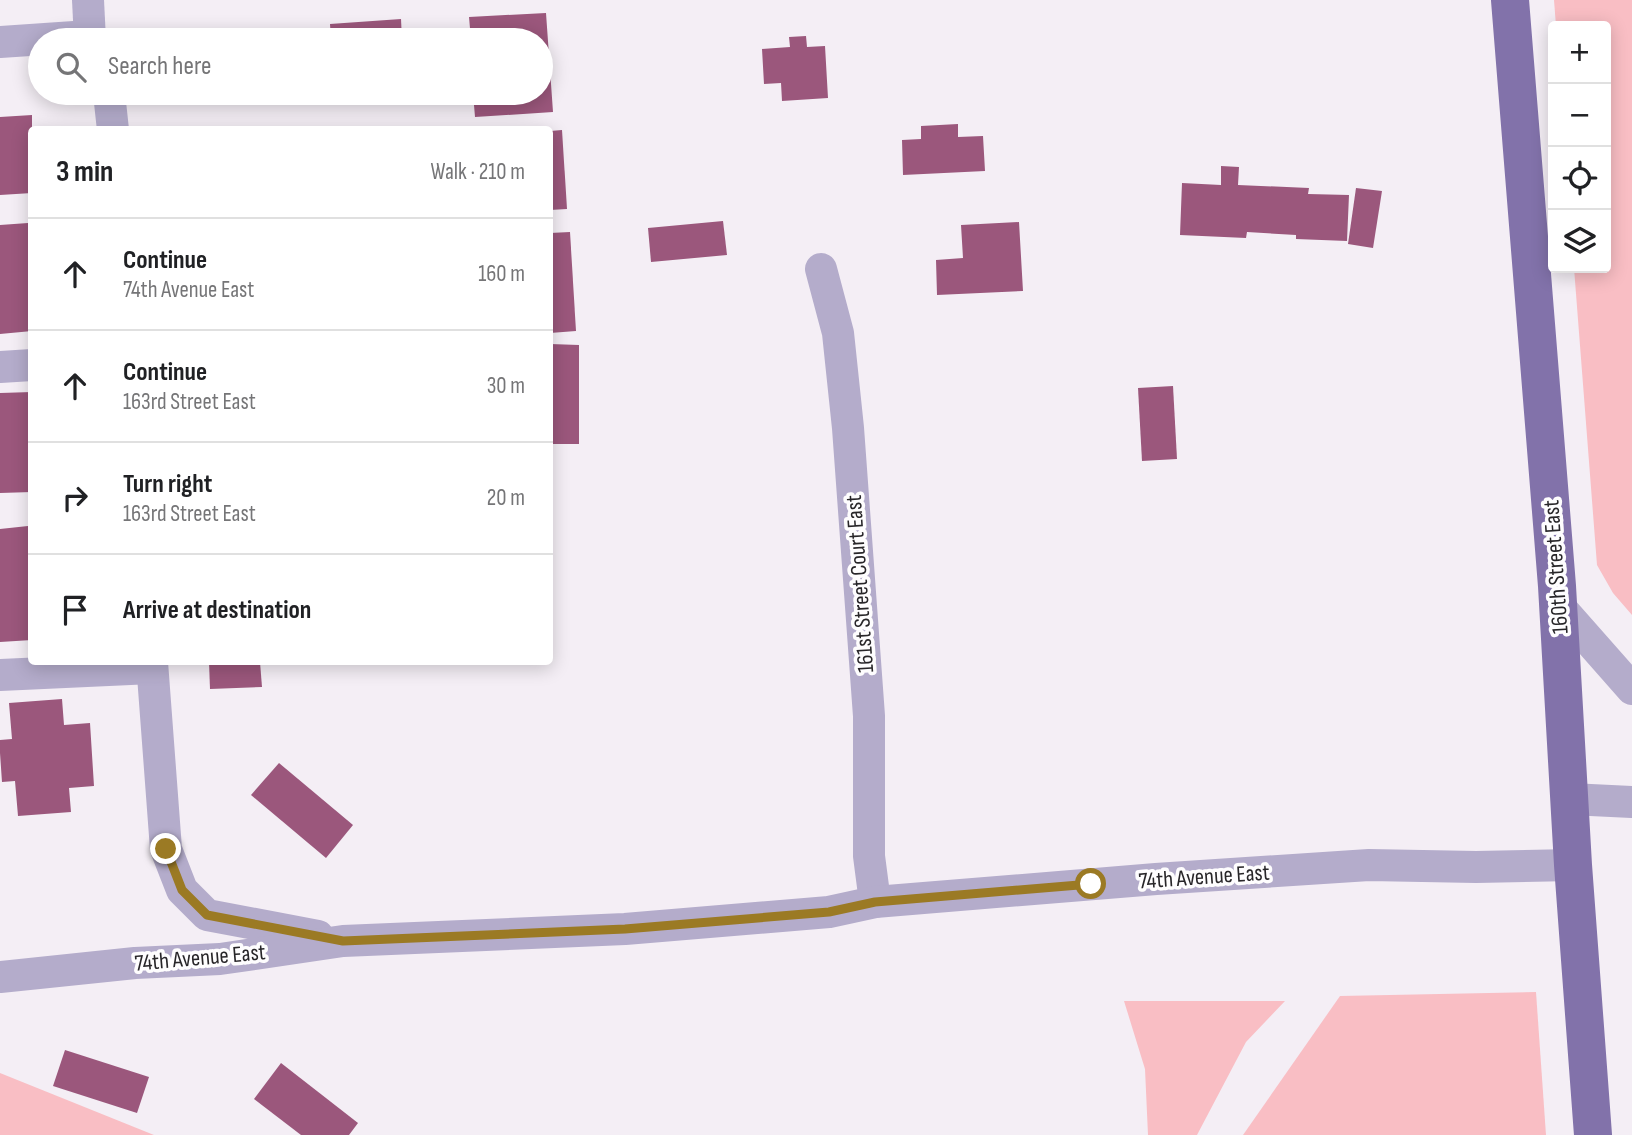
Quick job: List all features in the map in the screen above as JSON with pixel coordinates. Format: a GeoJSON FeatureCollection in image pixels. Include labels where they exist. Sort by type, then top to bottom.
{"type":"FeatureCollection","features":[{"type":"Feature","properties":{"kind":"main road","name":"160th Street East"},"geometry":{"type":"LineString","coordinates":[[1510,0],[1558,605],[1573,865],[1593,1135]]}},
{"type":"Feature","properties":{"kind":"street"},"geometry":{"type":"LineString","coordinates":[[88,0],[89,28]]}},
{"type":"Feature","properties":{"kind":"street"},"geometry":{"type":"LineString","coordinates":[[0,42],[28,41]]}},
{"type":"Feature","properties":{"kind":"street"},"geometry":{"type":"LineString","coordinates":[[110,105],[112,126]]}},
{"type":"Feature","properties":{"kind":"street","name":"161st Street Court East"},"geometry":{"type":"LineString","coordinates":[[821,269],[838,333],[848,428],[869,716],[869,856],[875,902]]}},
{"type":"Feature","properties":{"kind":"street"},"geometry":{"type":"LineString","coordinates":[[0,367],[28,365]]}},
{"type":"Feature","properties":{"kind":"street"},"geometry":{"type":"LineString","coordinates":[[1558,605],[1632,689]]}},
{"type":"Feature","properties":{"kind":"street"},"geometry":{"type":"LineString","coordinates":[[0,675],[152,665],[166,849],[182,890],[207,915],[343,941]]}},
{"type":"Feature","properties":{"kind":"street"},"geometry":{"type":"LineString","coordinates":[[1570,799],[1632,802]]}},
{"type":"Feature","properties":{"kind":"street","name":"74th Avenue East"},"geometry":{"type":"LineString","coordinates":[[0,978],[135,963],[220,959],[343,941],[625,929],[829,912],[875,902],[1156,879],[1369,865],[1573,865]]}},
{"type":"Feature","properties":{"kind":"shaded area"},"geometry":{"type":"Polygon","coordinates":[[[1554,0],[1632,0],[1632,615],[1613,593],[1597,565],[1574,273],[1611,273],[1611,21],[1556,21],[1554,0]]]}},
{"type":"Feature","properties":{"kind":"shaded area"},"geometry":{"type":"Polygon","coordinates":[[[1536,992],[1546,1135],[1243,1135],[1340,996],[1536,992]]]}},
{"type":"Feature","properties":{"kind":"shaded area"},"geometry":{"type":"Polygon","coordinates":[[[1124,1001],[1285,1001],[1246,1042],[1197,1135],[1148,1135],[1145,1069],[1124,1001]]]}},
{"type":"Feature","properties":{"kind":"shaded area"},"geometry":{"type":"Polygon","coordinates":[[[0,1073],[154,1135],[0,1135],[0,1073]]]}},
{"type":"Feature","properties":{"kind":"building"},"geometry":{"type":"Polygon","coordinates":[[[546,13],[547,28],[470,28],[469,17],[546,13]]]}},
{"type":"Feature","properties":{"kind":"building"},"geometry":{"type":"Polygon","coordinates":[[[401,19],[401,28],[330,28],[330,24],[401,19]]]}},
{"type":"Feature","properties":{"kind":"building"},"geometry":{"type":"Polygon","coordinates":[[[806,36],[807,47],[825,46],[828,98],[782,101],[781,83],[764,84],[762,49],[790,47],[789,37],[806,36]]]}},
{"type":"Feature","properties":{"kind":"building"},"geometry":{"type":"Polygon","coordinates":[[[474,105],[553,105],[553,112],[475,117],[474,105]]]}},
{"type":"Feature","properties":{"kind":"building"},"geometry":{"type":"Polygon","coordinates":[[[32,115],[32,126],[28,126],[28,193],[0,195],[0,117],[32,115]]]}},
{"type":"Feature","properties":{"kind":"building"},"geometry":{"type":"Polygon","coordinates":[[[958,124],[958,137],[983,136],[985,171],[903,175],[902,140],[921,139],[921,126],[958,124]]]}},
{"type":"Feature","properties":{"kind":"building"},"geometry":{"type":"Polygon","coordinates":[[[562,130],[567,209],[553,210],[553,131],[562,130]]]}},
{"type":"Feature","properties":{"kind":"building"},"geometry":{"type":"Polygon","coordinates":[[[1221,166],[1239,167],[1238,185],[1309,188],[1308,194],[1349,195],[1347,241],[1296,239],[1296,235],[1247,232],[1246,238],[1180,235],[1182,183],[1221,185],[1221,166]]]}},
{"type":"Feature","properties":{"kind":"building"},"geometry":{"type":"Polygon","coordinates":[[[1356,188],[1382,191],[1373,248],[1348,244],[1356,188]]]}},
{"type":"Feature","properties":{"kind":"building"},"geometry":{"type":"Polygon","coordinates":[[[723,221],[727,255],[651,262],[648,228],[723,221]]]}},
{"type":"Feature","properties":{"kind":"building"},"geometry":{"type":"Polygon","coordinates":[[[1019,222],[1023,291],[937,295],[936,260],[963,258],[961,225],[1019,222]]]}},
{"type":"Feature","properties":{"kind":"building"},"geometry":{"type":"Polygon","coordinates":[[[28,223],[28,331],[0,334],[0,225],[28,223]]]}},
{"type":"Feature","properties":{"kind":"building"},"geometry":{"type":"Polygon","coordinates":[[[570,232],[576,331],[553,333],[553,233],[570,232]]]}},
{"type":"Feature","properties":{"kind":"building"},"geometry":{"type":"Polygon","coordinates":[[[553,344],[579,345],[579,444],[553,444],[553,344]]]}},
{"type":"Feature","properties":{"kind":"building"},"geometry":{"type":"Polygon","coordinates":[[[1173,386],[1177,459],[1142,461],[1138,388],[1173,386]]]}},
{"type":"Feature","properties":{"kind":"building"},"geometry":{"type":"Polygon","coordinates":[[[28,392],[28,492],[0,493],[0,393],[28,392]]]}},
{"type":"Feature","properties":{"kind":"building"},"geometry":{"type":"Polygon","coordinates":[[[28,526],[28,640],[0,642],[0,529],[28,526]]]}},
{"type":"Feature","properties":{"kind":"building"},"geometry":{"type":"Polygon","coordinates":[[[209,665],[260,665],[262,687],[210,689],[209,665]]]}},
{"type":"Feature","properties":{"kind":"building"},"geometry":{"type":"Polygon","coordinates":[[[62,699],[64,725],[90,723],[94,786],[69,788],[71,812],[18,816],[15,781],[2,782],[0,740],[12,739],[9,703],[62,699]]]}},
{"type":"Feature","properties":{"kind":"building"},"geometry":{"type":"Polygon","coordinates":[[[279,763],[353,825],[326,858],[251,795],[279,763]]]}},
{"type":"Feature","properties":{"kind":"building"},"geometry":{"type":"Polygon","coordinates":[[[65,1050],[149,1077],[137,1113],[53,1086],[65,1050]]]}},
{"type":"Feature","properties":{"kind":"building"},"geometry":{"type":"Polygon","coordinates":[[[281,1063],[358,1123],[349,1135],[301,1135],[254,1099],[281,1063]]]}},
{"type":"Feature","properties":{"kind":"route"},"geometry":{"type":"LineString","coordinates":[[166,849],[182,890],[207,915],[343,941],[625,929],[829,912],[875,902],[1091,884]]}}]}
